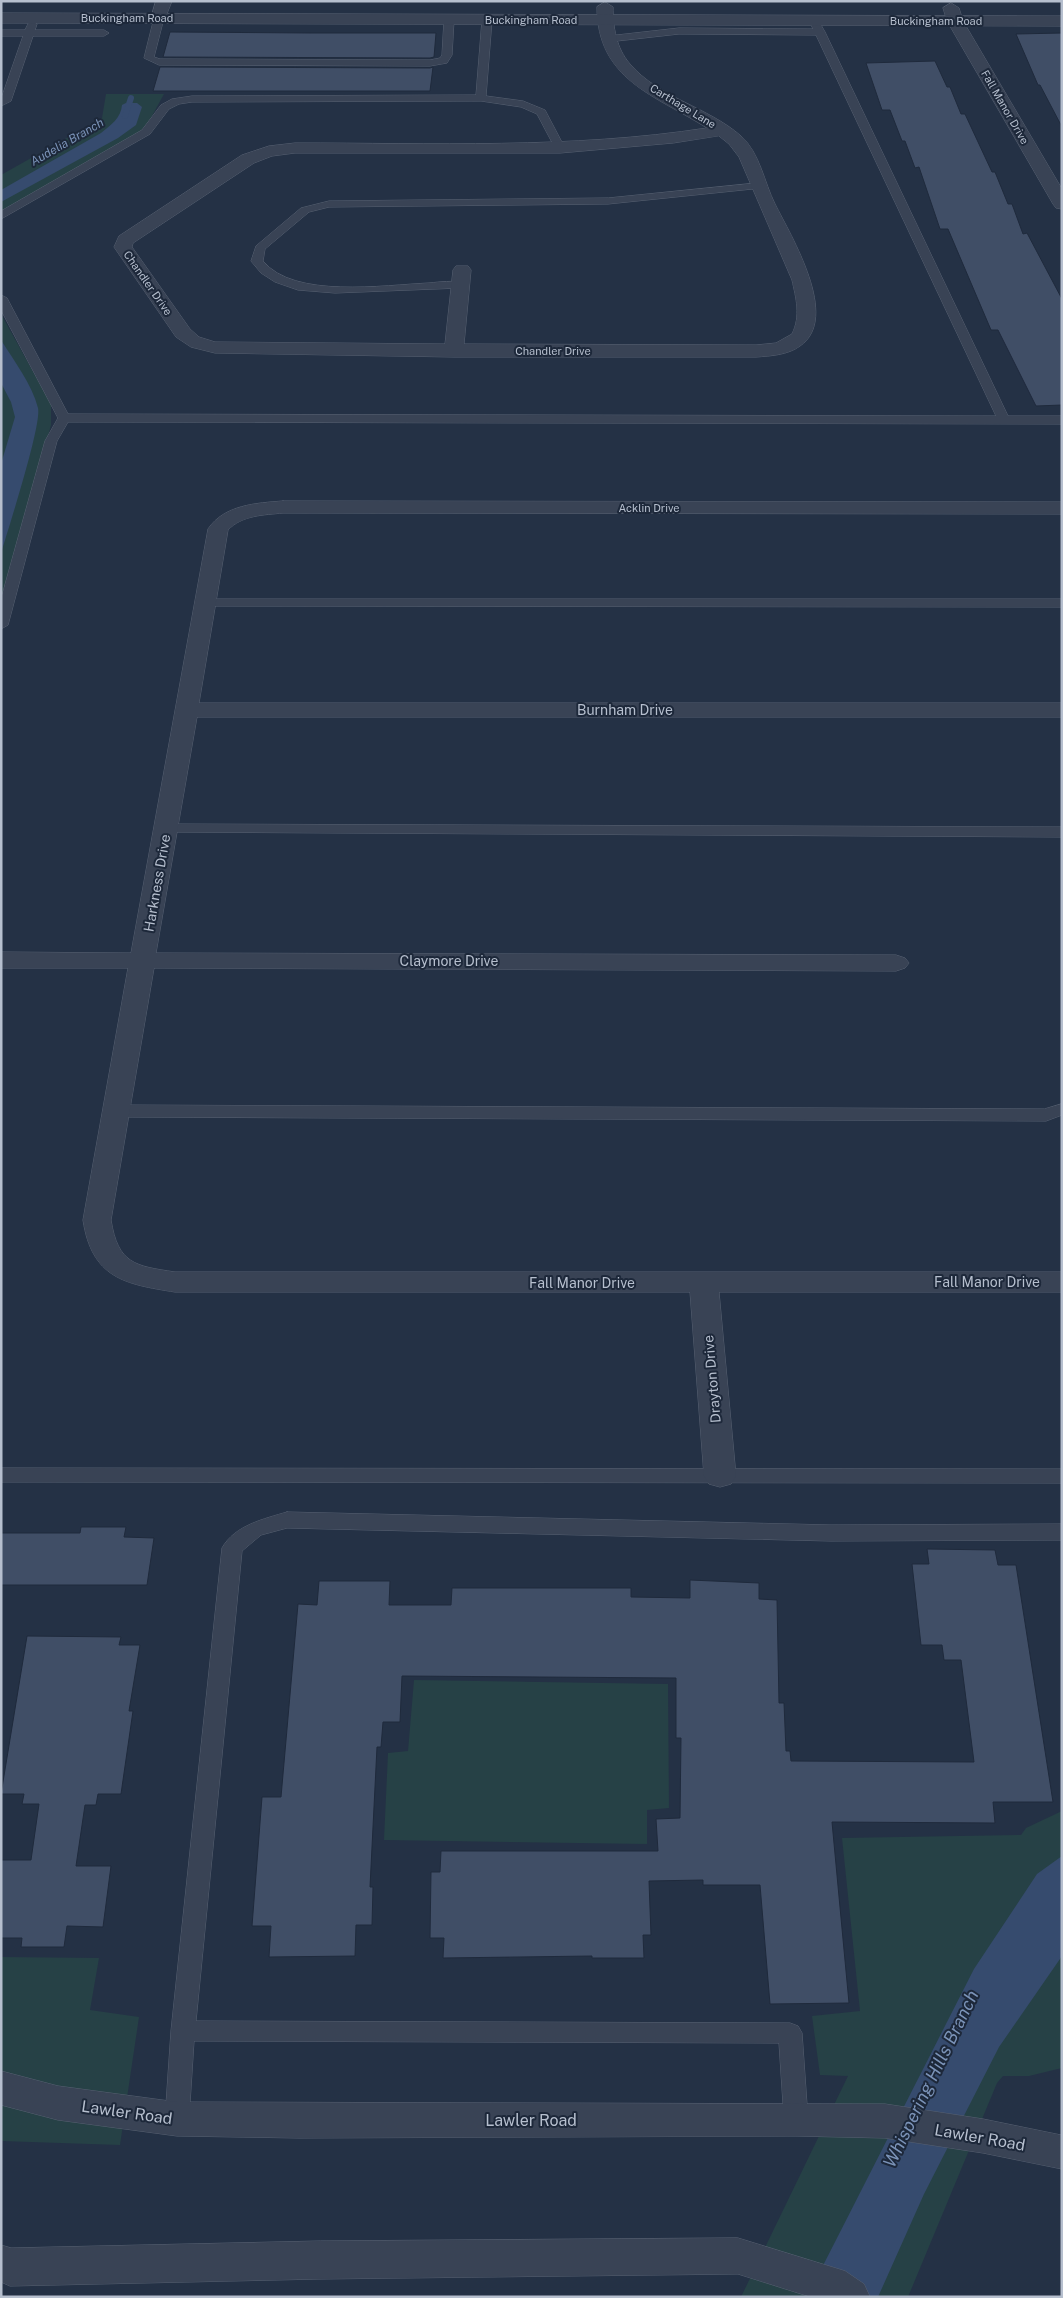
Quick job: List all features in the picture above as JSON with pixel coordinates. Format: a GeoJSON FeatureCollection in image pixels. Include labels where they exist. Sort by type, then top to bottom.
{"type":"FeatureCollection","features":[{"type":"Feature","properties":{"kind":"street","name":"Buckingham Road"},"geometry":{"type":"LineString","coordinates":[[1,6],[605,14],[953,14],[1062,21]]}},
{"type":"Feature","properties":{"kind":"street","name":"Buckingham Road"},"geometry":{"type":"LineString","coordinates":[[1,18],[35,18],[162,9],[449,20],[605,14],[817,26],[953,14],[1062,8]]}},
{"type":"Feature","properties":{"kind":"street","name":"Carthage Lane"},"geometry":{"type":"LineString","coordinates":[[605,14],[608,39],[612,50],[626,69],[665,96],[723,130],[737,142],[753,164],[758,186],[779,226],[803,286],[808,319],[803,333],[793,343]]}},
{"type":"Feature","properties":{"kind":"street","name":"Fall Manor Drive"},"geometry":{"type":"LineString","coordinates":[[953,14],[1062,204]]}},
{"type":"Feature","properties":{"kind":"street","name":"Chandler Drive"},"geometry":{"type":"LineString","coordinates":[[723,130],[673,138],[560,148],[295,148],[269,151],[248,159],[125,240],[123,247],[183,333],[202,346],[227,349],[756,351],[777,349],[793,343]]}},
{"type":"Feature","properties":{"kind":"street"},"geometry":{"type":"LineString","coordinates":[[454,351],[461,278]]}},
{"type":"Feature","properties":{"kind":"street","name":"Acklin Drive"},"geometry":{"type":"LineString","coordinates":[[238,515],[259,509],[283,507],[1062,508]]}},
{"type":"Feature","properties":{"kind":"street","name":"Harkness Drive"},"geometry":{"type":"LineString","coordinates":[[109,1259],[99,1240],[97,1220],[118,1111],[207,602],[218,529],[224,521],[238,515]]}},
{"type":"Feature","properties":{"kind":"street","name":"Burnham Drive"},"geometry":{"type":"LineString","coordinates":[[188,710],[1062,710]]}},
{"type":"Feature","properties":{"kind":"street","name":"Claymore Drive"},"geometry":{"type":"LineString","coordinates":[[1,960],[896,963]]}},
{"type":"Feature","properties":{"kind":"street","name":"Fall Manor Drive"},"geometry":{"type":"LineString","coordinates":[[109,1259],[134,1276],[175,1282],[1062,1282]]}},
{"type":"Feature","properties":{"kind":"street","name":"Drayton Drive"},"geometry":{"type":"LineString","coordinates":[[704,1283],[720,1476]]}},
{"type":"Feature","properties":{"kind":"street","name":"Lawler Road"},"geometry":{"type":"LineString","coordinates":[[1,2088],[58,2102],[177,2119],[299,2121],[796,2119],[885,2121],[983,2136],[1061,2152]]}},
{"type":"Feature","properties":{"kind":"street"},"geometry":{"type":"LineString","coordinates":[[1,2263],[10,2267],[320,2260],[738,2256],[831,2284],[850,2297]]}},
{"type":"Feature","properties":{"kind":"lane"},"geometry":{"type":"LineString","coordinates":[[162,9],[149,58],[159,62],[430,63],[443,61],[447,56],[449,20]]}},
{"type":"Feature","properties":{"kind":"lane"},"geometry":{"type":"LineString","coordinates":[[1,103],[6,101],[5,89],[35,18]]}},
{"type":"Feature","properties":{"kind":"lane"},"geometry":{"type":"LineString","coordinates":[[481,98],[487,20]]}},
{"type":"Feature","properties":{"kind":"lane"},"geometry":{"type":"LineString","coordinates":[[608,39],[679,31],[817,26],[1004,420]]}},
{"type":"Feature","properties":{"kind":"lane"},"geometry":{"type":"LineString","coordinates":[[1,33],[104,33]]}},
{"type":"Feature","properties":{"kind":"lane"},"geometry":{"type":"LineString","coordinates":[[1,216],[146,132],[165,107],[176,101],[192,99],[481,98],[523,104],[541,112],[560,148]]}},
{"type":"Feature","properties":{"kind":"lane"},"geometry":{"type":"LineString","coordinates":[[461,278],[334,290],[298,287],[279,280],[265,271],[257,261],[260,248],[305,210],[329,204],[608,201],[758,186]]}},
{"type":"Feature","properties":{"kind":"lane"},"geometry":{"type":"LineString","coordinates":[[1,298],[64,418]]}},
{"type":"Feature","properties":{"kind":"lane"},"geometry":{"type":"LineString","coordinates":[[64,418],[1062,420]]}},
{"type":"Feature","properties":{"kind":"lane"},"geometry":{"type":"LineString","coordinates":[[1,624],[51,441],[64,418]]}},
{"type":"Feature","properties":{"kind":"lane"},"geometry":{"type":"LineString","coordinates":[[207,602],[1062,603]]}},
{"type":"Feature","properties":{"kind":"lane"},"geometry":{"type":"LineString","coordinates":[[166,829],[1062,832]]}},
{"type":"Feature","properties":{"kind":"lane"},"geometry":{"type":"LineString","coordinates":[[118,1111],[1046,1115],[1062,1110]]}},
{"type":"Feature","properties":{"kind":"lane"},"geometry":{"type":"LineString","coordinates":[[1,1475],[1062,1476]]}},
{"type":"Feature","properties":{"kind":"lane"},"geometry":{"type":"LineString","coordinates":[[177,2119],[183,2031],[232,1548],[254,1530],[287,1520],[831,1533],[1062,1532]]}},
{"type":"Feature","properties":{"kind":"lane"},"geometry":{"type":"LineString","coordinates":[[183,2031],[790,2034],[796,2119]]}},
{"type":"Feature","properties":{"kind":"green space"},"geometry":{"type":"Polygon","coordinates":[[[106,94],[164,94],[147,125],[131,139],[1,212],[1,175],[102,118],[106,94]]]}},
{"type":"Feature","properties":{"kind":"green space"},"geometry":{"type":"Polygon","coordinates":[[[1,314],[51,404],[51,425],[1,612],[1,314]]]}},
{"type":"Feature","properties":{"kind":"green space"},"geometry":{"type":"Polygon","coordinates":[[[414,1680],[668,1684],[669,1808],[647,1810],[647,1844],[384,1840],[388,1753],[408,1751],[414,1680]]]}},
{"type":"Feature","properties":{"kind":"green space"},"geometry":{"type":"Polygon","coordinates":[[[1062,1811],[1062,2068],[1029,2076],[1003,2076],[997,2083],[908,2297],[741,2297],[848,2076],[820,2075],[812,2016],[860,2011],[842,1838],[1021,1835],[1026,1828],[1062,1811]]]}},
{"type":"Feature","properties":{"kind":"green space"},"geometry":{"type":"Polygon","coordinates":[[[1,1957],[99,1958],[90,2010],[139,2017],[120,2145],[1,2141],[1,1957]]]}},
{"type":"Feature","properties":{"kind":"water"},"geometry":{"type":"Polygon","coordinates":[[[137,103],[142,107],[136,125],[118,138],[1,202],[1,190],[101,133],[115,121],[120,114],[122,105],[137,103]]]}},
{"type":"Feature","properties":{"kind":"water"},"geometry":{"type":"Polygon","coordinates":[[[1,340],[27,381],[38,408],[38,418],[30,455],[1,553],[1,464],[15,417],[11,402],[1,383],[1,340]]]}},
{"type":"Feature","properties":{"kind":"water","name":"Whispering Hills Branch"},"geometry":{"type":"Polygon","coordinates":[[[1062,1856],[1062,1956],[999,2047],[924,2194],[878,2297],[807,2297],[974,1969],[1037,1874],[1062,1856]]]}},
{"type":"Feature","properties":{"kind":"building"},"geometry":{"type":"Polygon","coordinates":[[[170,32],[436,33],[434,57],[430,58],[163,57],[170,32]]]}},
{"type":"Feature","properties":{"kind":"building"},"geometry":{"type":"Polygon","coordinates":[[[1062,33],[1062,127],[1040,85],[1038,85],[1016,34],[1062,33]]]}},
{"type":"Feature","properties":{"kind":"building"},"geometry":{"type":"Polygon","coordinates":[[[935,61],[947,87],[950,87],[961,114],[965,114],[992,172],[995,172],[1008,204],[1012,204],[1023,234],[1027,233],[1062,299],[1062,405],[1036,406],[998,330],[991,330],[948,229],[940,229],[919,167],[915,168],[905,141],[902,141],[890,110],[882,110],[866,63],[935,61]]]}},
{"type":"Feature","properties":{"kind":"building"},"geometry":{"type":"Polygon","coordinates":[[[160,67],[433,67],[430,91],[153,91],[160,67]]]}},
{"type":"Feature","properties":{"kind":"building"},"geometry":{"type":"Polygon","coordinates":[[[81,1527],[126,1527],[124,1537],[154,1538],[147,1585],[1,1585],[1,1533],[80,1533],[81,1527]]]}},
{"type":"Feature","properties":{"kind":"building"},"geometry":{"type":"Polygon","coordinates":[[[927,1549],[995,1550],[998,1565],[1016,1565],[1053,1802],[993,1802],[995,1823],[832,1822],[849,2003],[770,2004],[760,1885],[703,1885],[703,1880],[649,1881],[651,1935],[643,1935],[644,1958],[592,1958],[592,1956],[443,1958],[444,1938],[430,1938],[431,1872],[440,1872],[441,1851],[658,1851],[656,1819],[680,1818],[681,1738],[676,1738],[676,1678],[402,1676],[400,1722],[383,1722],[381,1747],[377,1747],[370,1887],[373,1887],[372,1925],[356,1925],[355,1956],[269,1957],[271,1926],[252,1926],[262,1797],[281,1797],[298,1604],[317,1605],[319,1581],[390,1581],[389,1605],[451,1605],[452,1588],[631,1588],[631,1597],[690,1598],[690,1580],[759,1583],[759,1599],[777,1600],[779,1703],[784,1703],[786,1751],[790,1751],[791,1761],[974,1762],[961,1660],[944,1660],[942,1645],[921,1645],[912,1564],[929,1564],[927,1549]]]}},
{"type":"Feature","properties":{"kind":"building"},"geometry":{"type":"Polygon","coordinates":[[[27,1636],[121,1637],[119,1645],[140,1645],[129,1711],[133,1711],[121,1794],[98,1794],[96,1805],[85,1805],[76,1866],[111,1866],[103,1927],[67,1926],[64,1947],[21,1947],[22,1938],[1,1938],[1,1860],[31,1860],[39,1804],[22,1804],[24,1794],[1,1794],[27,1636]]]}},
{"type":"Feature","properties":{"kind":"waterway","name":"Audelia Branch"},"geometry":{"type":"LineString","coordinates":[[125,116],[131,98]]}}]}
